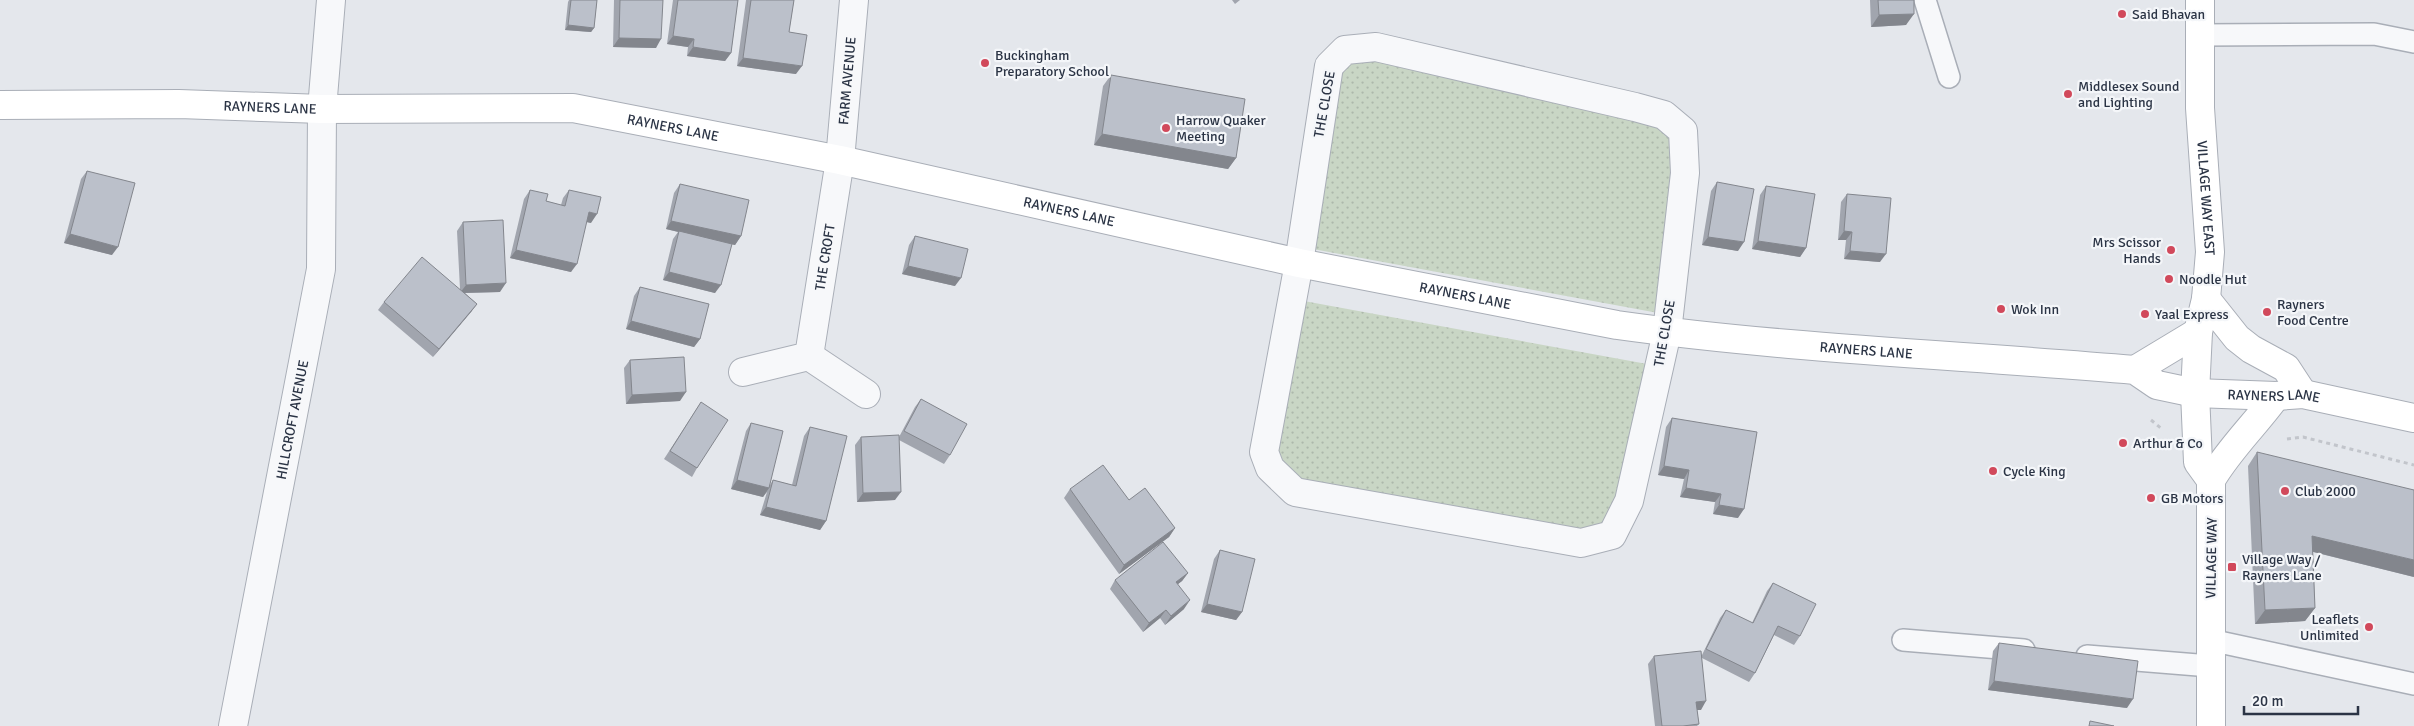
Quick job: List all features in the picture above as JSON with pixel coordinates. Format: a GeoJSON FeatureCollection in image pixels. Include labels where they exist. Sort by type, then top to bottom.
{"type":"FeatureCollection","features":[{"type":"Feature","properties":{"kind":"street","name":"HILLCROFT AVENUE"},"geometry":{"type":"LineString","coordinates":[[234,726],[321,270],[322,109],[331,0]]}},
{"type":"Feature","properties":{"kind":"street","name":"FARM AVENUE"},"geometry":{"type":"LineString","coordinates":[[840,160],[854,0]]}},
{"type":"Feature","properties":{"kind":"street","name":"VILLAGE WAY EAST"},"geometry":{"type":"LineString","coordinates":[[2195,393],[2198,332],[2206,300],[2210,252],[2200,108],[2200,0]]}},
{"type":"Feature","properties":{"kind":"street","name":"THE CLOSE"},"geometry":{"type":"LineString","coordinates":[[1376,47],[1664,115],[1683,131],[1685,173],[1667,332],[1629,501],[1612,535],[1582,543],[1295,492],[1270,468],[1264,452],[1299,263],[1329,66],[1345,50],[1376,47]]}},
{"type":"Feature","properties":{"kind":"street","name":"RAYNERS LANE"},"geometry":{"type":"LineString","coordinates":[[0,105],[179,104],[322,109],[573,108],[840,160],[1299,263],[1617,325],[1667,332],[1918,356],[2135,370],[2157,385],[2195,393],[2276,396],[2303,394],[2414,418]]}},
{"type":"Feature","properties":{"kind":"street","name":"THE CROFT"},"geometry":{"type":"LineString","coordinates":[[809,356],[840,160]]}},
{"type":"Feature","properties":{"kind":"street"},"geometry":{"type":"LineString","coordinates":[[2206,300],[2237,338],[2251,349],[2286,368],[2303,394]]}},
{"type":"Feature","properties":{"kind":"street"},"geometry":{"type":"LineString","coordinates":[[2135,370],[2198,332]]}},
{"type":"Feature","properties":{"kind":"street"},"geometry":{"type":"LineString","coordinates":[[743,372],[809,356],[866,394]]}},
{"type":"Feature","properties":{"kind":"street","name":"VILLAGE WAY"},"geometry":{"type":"LineString","coordinates":[[2195,393],[2198,462],[2210,480],[2211,726]]}},
{"type":"Feature","properties":{"kind":"street"},"geometry":{"type":"LineString","coordinates":[[2210,480],[2223,459],[2256,424],[2276,396]]}},
{"type":"Feature","properties":{"kind":"street"},"geometry":{"type":"LineString","coordinates":[[212,726],[234,726]]}},
{"type":"Feature","properties":{"kind":"lane"},"geometry":{"type":"LineString","coordinates":[[1925,0],[1949,77]]}},
{"type":"Feature","properties":{"kind":"lane"},"geometry":{"type":"LineString","coordinates":[[2201,35],[2374,34],[2414,42]]}},
{"type":"Feature","properties":{"kind":"lane"},"geometry":{"type":"LineString","coordinates":[[1903,640],[2042,652]]}},
{"type":"Feature","properties":{"kind":"lane"},"geometry":{"type":"LineString","coordinates":[[2071,654],[2210,653],[2414,684]]}},
{"type":"Feature","properties":{"kind":"path"},"geometry":{"type":"LineString","coordinates":[[2282,442],[2290,437],[2303,437],[2414,465]]}},
{"type":"Feature","properties":{"kind":"green space"},"geometry":{"type":"Polygon","coordinates":[[[1345,50],[1683,131],[1669,315],[1302,247],[1345,50]]]}},
{"type":"Feature","properties":{"kind":"green space"},"geometry":{"type":"Polygon","coordinates":[[[1293,299],[1658,366],[1612,535],[1295,492],[1270,468],[1293,299]]]}},
{"type":"Feature","properties":{"kind":"building"},"geometry":{"type":"Polygon","coordinates":[[[571,0],[597,0],[594,28],[568,25],[571,0]]]}},
{"type":"Feature","properties":{"kind":"building"},"geometry":{"type":"Polygon","coordinates":[[[620,0],[663,0],[661,39],[619,38],[620,0]]]}},
{"type":"Feature","properties":{"kind":"building"},"geometry":{"type":"Polygon","coordinates":[[[678,0],[738,0],[731,53],[693,47],[694,39],[673,36],[678,0]]]}},
{"type":"Feature","properties":{"kind":"building"},"geometry":{"type":"Polygon","coordinates":[[[751,0],[794,0],[789,32],[807,35],[802,66],[743,58],[751,0]]]}},
{"type":"Feature","properties":{"kind":"building"},"geometry":{"type":"Polygon","coordinates":[[[1878,0],[1914,0],[1914,14],[1879,15],[1878,0]]]}},
{"type":"Feature","properties":{"kind":"building","name":"Harrow Quaker Meeting"},"geometry":{"type":"Polygon","coordinates":[[[1111,75],[1245,99],[1236,158],[1102,134],[1111,75]]]}},
{"type":"Feature","properties":{"kind":"building"},"geometry":{"type":"Polygon","coordinates":[[[87,171],[135,183],[118,247],[70,234],[87,171]]]}},
{"type":"Feature","properties":{"kind":"building"},"geometry":{"type":"Polygon","coordinates":[[[1717,182],[1754,189],[1744,242],[1708,237],[1717,182]]]}},
{"type":"Feature","properties":{"kind":"building"},"geometry":{"type":"Polygon","coordinates":[[[680,184],[749,200],[741,236],[671,221],[680,184]]]}},
{"type":"Feature","properties":{"kind":"building"},"geometry":{"type":"Polygon","coordinates":[[[1766,186],[1815,194],[1806,248],[1758,241],[1766,186]]]}},
{"type":"Feature","properties":{"kind":"building"},"geometry":{"type":"Polygon","coordinates":[[[530,190],[548,194],[546,201],[565,206],[569,190],[601,197],[597,214],[589,212],[577,264],[516,250],[530,190]]]}},
{"type":"Feature","properties":{"kind":"building"},"geometry":{"type":"Polygon","coordinates":[[[1847,194],[1891,198],[1886,254],[1850,251],[1852,232],[1844,231],[1847,194]]]}},
{"type":"Feature","properties":{"kind":"building"},"geometry":{"type":"Polygon","coordinates":[[[503,220],[506,283],[466,285],[463,222],[503,220]]]}},
{"type":"Feature","properties":{"kind":"building"},"geometry":{"type":"Polygon","coordinates":[[[679,231],[732,244],[721,285],[669,272],[679,231]]]}},
{"type":"Feature","properties":{"kind":"building"},"geometry":{"type":"Polygon","coordinates":[[[915,236],[968,249],[961,278],[908,266],[915,236]]]}},
{"type":"Feature","properties":{"kind":"building"},"geometry":{"type":"Polygon","coordinates":[[[422,257],[477,304],[439,349],[384,302],[422,257]]]}},
{"type":"Feature","properties":{"kind":"building"},"geometry":{"type":"Polygon","coordinates":[[[640,287],[709,304],[700,339],[631,321],[640,287]]]}},
{"type":"Feature","properties":{"kind":"building"},"geometry":{"type":"Polygon","coordinates":[[[684,357],[686,392],[632,395],[630,360],[684,357]]]}},
{"type":"Feature","properties":{"kind":"building"},"geometry":{"type":"Polygon","coordinates":[[[921,399],[967,424],[950,455],[904,431],[921,399]]]}},
{"type":"Feature","properties":{"kind":"building"},"geometry":{"type":"Polygon","coordinates":[[[701,402],[728,420],[697,468],[670,451],[701,402]]]}},
{"type":"Feature","properties":{"kind":"building"},"geometry":{"type":"Polygon","coordinates":[[[1672,418],[1757,432],[1744,509],[1719,505],[1721,494],[1686,488],[1689,470],[1664,466],[1672,418]]]}},
{"type":"Feature","properties":{"kind":"building"},"geometry":{"type":"Polygon","coordinates":[[[751,423],[783,431],[769,488],[737,480],[751,423]]]}},
{"type":"Feature","properties":{"kind":"building"},"geometry":{"type":"Polygon","coordinates":[[[810,427],[847,436],[826,521],[766,507],[773,480],[796,486],[810,427]]]}},
{"type":"Feature","properties":{"kind":"building"},"geometry":{"type":"Polygon","coordinates":[[[899,435],[901,492],[863,493],[861,437],[899,435]]]}},
{"type":"Feature","properties":{"kind":"building"},"geometry":{"type":"Polygon","coordinates":[[[2257,452],[2414,490],[2414,560],[2312,536],[2315,608],[2265,610],[2257,452]]]}},
{"type":"Feature","properties":{"kind":"building"},"geometry":{"type":"Polygon","coordinates":[[[1103,465],[1129,500],[1145,488],[1175,528],[1124,565],[1070,489],[1103,465]]]}},
{"type":"Feature","properties":{"kind":"building"},"geometry":{"type":"Polygon","coordinates":[[[1163,542],[1188,573],[1176,582],[1190,600],[1171,616],[1166,610],[1149,623],[1115,580],[1163,542]]]}},
{"type":"Feature","properties":{"kind":"building"},"geometry":{"type":"Polygon","coordinates":[[[1220,550],[1255,559],[1242,612],[1207,604],[1220,550]]]}},
{"type":"Feature","properties":{"kind":"building"},"geometry":{"type":"Polygon","coordinates":[[[1773,583],[1816,604],[1800,636],[1778,626],[1755,673],[1706,649],[1726,610],[1753,623],[1773,583]]]}},
{"type":"Feature","properties":{"kind":"building"},"geometry":{"type":"Polygon","coordinates":[[[1999,643],[2138,661],[2133,699],[1994,681],[1999,643]]]}},
{"type":"Feature","properties":{"kind":"building"},"geometry":{"type":"Polygon","coordinates":[[[1701,651],[1706,701],[1696,702],[1699,724],[1662,726],[1654,656],[1701,651]]]}},
{"type":"Feature","properties":{"kind":"building"},"geometry":{"type":"Polygon","coordinates":[[[2090,721],[2114,726],[2089,726],[2090,721]]]}},
{"type":"Feature","properties":{"kind":"place","name":"Said Bhavan"},"geometry":{"type":"Point","coordinates":[2122,14]}},
{"type":"Feature","properties":{"kind":"place","name":"Buckingham Preparatory School"},"geometry":{"type":"Point","coordinates":[985,63]}},
{"type":"Feature","properties":{"kind":"place","name":"Middlesex Sound and Lighting"},"geometry":{"type":"Point","coordinates":[2068,94]}},
{"type":"Feature","properties":{"kind":"place","name":"Harrow Quaker Meeting"},"geometry":{"type":"Point","coordinates":[1166,128]}},
{"type":"Feature","properties":{"kind":"place","name":"Mrs Scissor Hands"},"geometry":{"type":"Point","coordinates":[2171,250]}},
{"type":"Feature","properties":{"kind":"place","name":"Noodle Hut"},"geometry":{"type":"Point","coordinates":[2169,279]}},
{"type":"Feature","properties":{"kind":"place","name":"Wok Inn"},"geometry":{"type":"Point","coordinates":[2001,309]}},
{"type":"Feature","properties":{"kind":"place","name":"Rayners Food Centre"},"geometry":{"type":"Point","coordinates":[2267,312]}},
{"type":"Feature","properties":{"kind":"place","name":"Yaal Express"},"geometry":{"type":"Point","coordinates":[2145,314]}},
{"type":"Feature","properties":{"kind":"place","name":"Arthur & Co"},"geometry":{"type":"Point","coordinates":[2123,443]}},
{"type":"Feature","properties":{"kind":"place","name":"Cycle King"},"geometry":{"type":"Point","coordinates":[1993,471]}},
{"type":"Feature","properties":{"kind":"place","name":"Club 2000"},"geometry":{"type":"Point","coordinates":[2285,491]}},
{"type":"Feature","properties":{"kind":"place","name":"GB Motors"},"geometry":{"type":"Point","coordinates":[2151,498]}},
{"type":"Feature","properties":{"kind":"place","name":"Village Way / Rayners Lane"},"geometry":{"type":"Point","coordinates":[2232,567]}},
{"type":"Feature","properties":{"kind":"place","name":"Leaflets Unlimited"},"geometry":{"type":"Point","coordinates":[2369,627]}}]}
